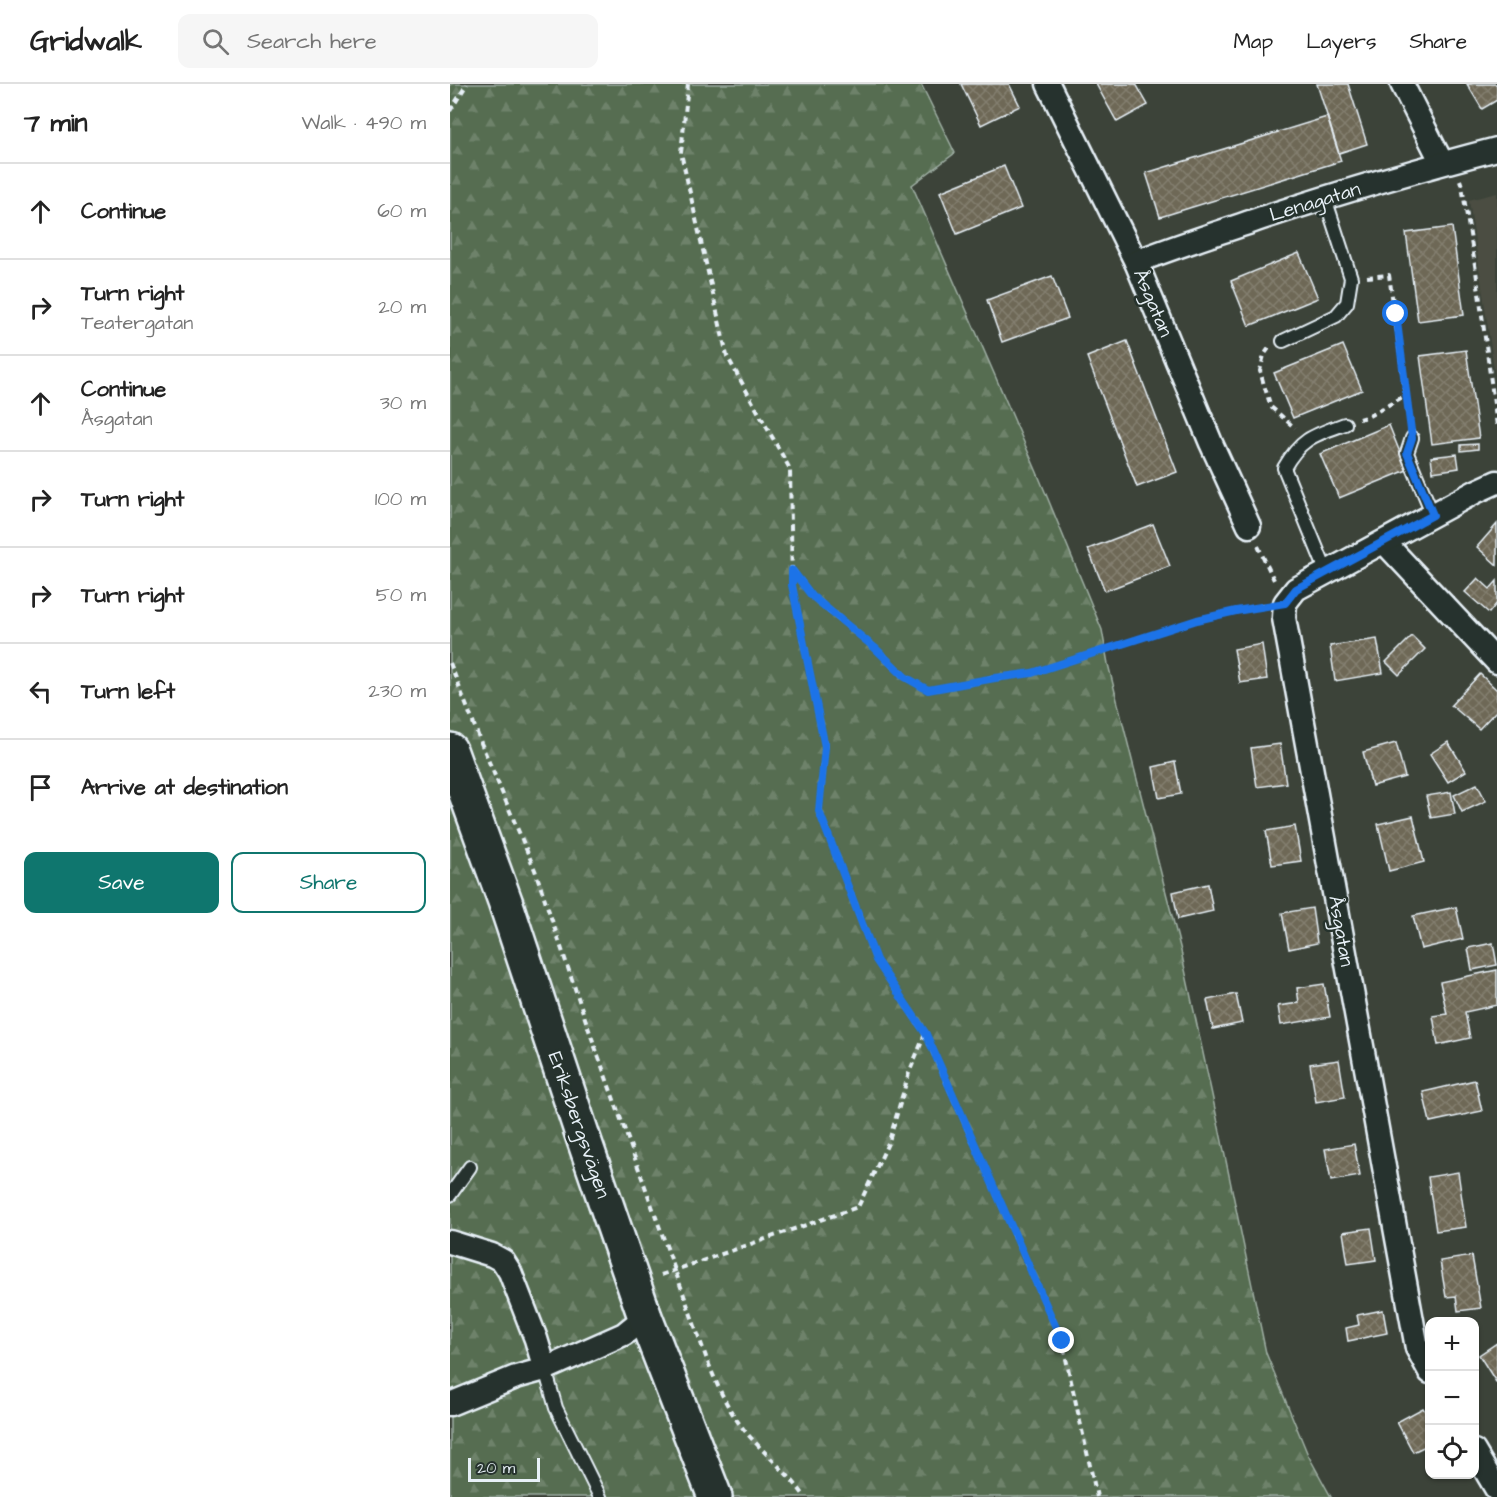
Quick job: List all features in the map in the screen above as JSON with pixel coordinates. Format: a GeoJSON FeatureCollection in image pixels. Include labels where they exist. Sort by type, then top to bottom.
{"type":"FeatureCollection","features":[{"type":"Feature","properties":{"kind":"main road","name":"Eriksbergsvägen"},"geometry":{"type":"LineString","coordinates":[[450,750],[505,901],[645,1317],[715,1497]]}},
{"type":"Feature","properties":{"kind":"street","name":"Åsgatan"},"geometry":{"type":"LineString","coordinates":[[1048,84],[1136,262],[1211,443],[1249,526]]}},
{"type":"Feature","properties":{"kind":"street"},"geometry":{"type":"LineString","coordinates":[[1402,84],[1442,163]]}},
{"type":"Feature","properties":{"kind":"street","name":"Lenagatan"},"geometry":{"type":"LineString","coordinates":[[1136,262],[1325,198],[1497,148]]}},
{"type":"Feature","properties":{"kind":"street"},"geometry":{"type":"LineString","coordinates":[[1285,603],[1296,589],[1497,482]]}},
{"type":"Feature","properties":{"kind":"street"},"geometry":{"type":"LineString","coordinates":[[1384,542],[1497,662]]}},
{"type":"Feature","properties":{"kind":"street","name":"Åsgatan"},"geometry":{"type":"LineString","coordinates":[[1285,603],[1284,618],[1417,1348],[1429,1371]]}},
{"type":"Feature","properties":{"kind":"street"},"geometry":{"type":"LineString","coordinates":[[450,1242],[492,1255],[503,1261],[510,1272],[545,1369]]}},
{"type":"Feature","properties":{"kind":"street"},"geometry":{"type":"LineString","coordinates":[[450,1404],[516,1377],[545,1369],[624,1334],[645,1317]]}},
{"type":"Feature","properties":{"kind":"street"},"geometry":{"type":"LineString","coordinates":[[1485,1457],[1497,1490]]}},
{"type":"Feature","properties":{"kind":"lane"},"geometry":{"type":"LineString","coordinates":[[1283,341],[1336,316],[1347,303],[1351,278],[1325,198]]}},
{"type":"Feature","properties":{"kind":"lane"},"geometry":{"type":"LineString","coordinates":[[1327,573],[1284,468],[1293,452],[1314,435],[1346,424]]}},
{"type":"Feature","properties":{"kind":"lane"},"geometry":{"type":"LineString","coordinates":[[1412,438],[1407,453],[1433,515]]}},
{"type":"Feature","properties":{"kind":"lane"},"geometry":{"type":"LineString","coordinates":[[450,1195],[470,1167]]}},
{"type":"Feature","properties":{"kind":"lane"},"geometry":{"type":"LineString","coordinates":[[545,1369],[556,1408],[600,1497]]}},
{"type":"Feature","properties":{"kind":"path"},"geometry":{"type":"LineString","coordinates":[[450,111],[467,84]]}},
{"type":"Feature","properties":{"kind":"path"},"geometry":{"type":"LineString","coordinates":[[688,84],[681,153],[727,356],[790,469],[792,585],[825,747],[819,811],[876,960],[926,1034],[1062,1341],[1096,1497]]}},
{"type":"Feature","properties":{"kind":"path"},"geometry":{"type":"LineString","coordinates":[[1442,163],[1456,175],[1462,186],[1497,426]]}},
{"type":"Feature","properties":{"kind":"path"},"geometry":{"type":"LineString","coordinates":[[1351,278],[1389,275],[1412,438]]}},
{"type":"Feature","properties":{"kind":"path"},"geometry":{"type":"LineString","coordinates":[[1283,341],[1271,346],[1264,355],[1260,371],[1271,407],[1309,439]]}},
{"type":"Feature","properties":{"kind":"path"},"geometry":{"type":"LineString","coordinates":[[1346,424],[1369,416],[1406,395]]}},
{"type":"Feature","properties":{"kind":"path"},"geometry":{"type":"LineString","coordinates":[[792,570],[812,596],[875,648],[905,677],[928,690],[1032,673],[1197,620],[1285,603],[1249,526]]}},
{"type":"Feature","properties":{"kind":"path"},"geometry":{"type":"LineString","coordinates":[[450,663],[535,870],[586,1020],[718,1387],[732,1413],[756,1444],[783,1469],[804,1497]]}},
{"type":"Feature","properties":{"kind":"path"},"geometry":{"type":"LineString","coordinates":[[675,1270],[858,1207],[889,1141],[909,1073],[926,1034]]}},
{"type":"Feature","properties":{"kind":"shaded area"},"geometry":{"type":"Polygon","coordinates":[[[1497,193],[1497,388],[1469,200],[1497,193]]]}},
{"type":"Feature","properties":{"kind":"green space"},"geometry":{"type":"Polygon","coordinates":[[[450,84],[921,84],[955,153],[912,185],[1036,470],[1102,630],[1108,664],[1181,951],[1266,1353],[1308,1455],[1331,1497],[450,1497],[450,84]]]}},
{"type":"Feature","properties":{"kind":"building"},"geometry":{"type":"Polygon","coordinates":[[[961,84],[1009,84],[1020,106],[981,125],[961,84]]]}},
{"type":"Feature","properties":{"kind":"building"},"geometry":{"type":"Polygon","coordinates":[[[1096,84],[1136,84],[1148,105],[1117,122],[1096,84]]]}},
{"type":"Feature","properties":{"kind":"building"},"geometry":{"type":"Polygon","coordinates":[[[1317,84],[1348,84],[1367,144],[1339,153],[1317,84]]]}},
{"type":"Feature","properties":{"kind":"building"},"geometry":{"type":"Polygon","coordinates":[[[1467,84],[1497,84],[1497,100],[1482,109],[1467,84]]]}},
{"type":"Feature","properties":{"kind":"building"},"geometry":{"type":"Polygon","coordinates":[[[1327,117],[1341,161],[1160,217],[1146,173],[1327,117]]]}},
{"type":"Feature","properties":{"kind":"building"},"geometry":{"type":"Polygon","coordinates":[[[1004,166],[1021,208],[957,234],[940,192],[1004,166]]]}},
{"type":"Feature","properties":{"kind":"building"},"geometry":{"type":"Polygon","coordinates":[[[1452,227],[1464,315],[1418,321],[1406,233],[1452,227]]]}},
{"type":"Feature","properties":{"kind":"building"},"geometry":{"type":"Polygon","coordinates":[[[1299,253],[1318,298],[1249,326],[1231,281],[1299,253]]]}},
{"type":"Feature","properties":{"kind":"building"},"geometry":{"type":"Polygon","coordinates":[[[1052,276],[1068,318],[1002,342],[987,300],[1052,276]]]}},
{"type":"Feature","properties":{"kind":"building"},"geometry":{"type":"Polygon","coordinates":[[[1127,341],[1177,472],[1137,487],[1087,357],[1127,341]]]}},
{"type":"Feature","properties":{"kind":"building"},"geometry":{"type":"Polygon","coordinates":[[[1343,345],[1362,390],[1293,418],[1274,373],[1343,345]]]}},
{"type":"Feature","properties":{"kind":"building"},"geometry":{"type":"Polygon","coordinates":[[[1466,350],[1479,438],[1432,444],[1420,356],[1466,350]]]}},
{"type":"Feature","properties":{"kind":"building"},"geometry":{"type":"Polygon","coordinates":[[[1389,425],[1407,470],[1339,498],[1320,454],[1389,425]]]}},
{"type":"Feature","properties":{"kind":"building"},"geometry":{"type":"Polygon","coordinates":[[[1478,444],[1478,449],[1461,451],[1461,445],[1478,444]]]}},
{"type":"Feature","properties":{"kind":"building"},"geometry":{"type":"Polygon","coordinates":[[[1457,454],[1459,468],[1433,472],[1431,457],[1457,454]]]}},
{"type":"Feature","properties":{"kind":"building"},"geometry":{"type":"Polygon","coordinates":[[[1153,524],[1170,566],[1105,591],[1088,549],[1153,524]]]}},
{"type":"Feature","properties":{"kind":"building"},"geometry":{"type":"Polygon","coordinates":[[[1497,524],[1497,565],[1477,547],[1497,524]]]}},
{"type":"Feature","properties":{"kind":"building"},"geometry":{"type":"Polygon","coordinates":[[[1478,578],[1490,589],[1497,581],[1497,603],[1489,613],[1465,592],[1478,578]]]}},
{"type":"Feature","properties":{"kind":"building"},"geometry":{"type":"Polygon","coordinates":[[[1412,636],[1425,649],[1399,675],[1386,662],[1412,636]]]}},
{"type":"Feature","properties":{"kind":"building"},"geometry":{"type":"Polygon","coordinates":[[[1377,639],[1383,673],[1335,681],[1330,646],[1377,639]]]}},
{"type":"Feature","properties":{"kind":"building"},"geometry":{"type":"Polygon","coordinates":[[[1262,644],[1267,679],[1240,683],[1234,649],[1262,644]]]}},
{"type":"Feature","properties":{"kind":"building"},"geometry":{"type":"Polygon","coordinates":[[[1480,674],[1497,690],[1497,710],[1479,729],[1451,705],[1480,674]]]}},
{"type":"Feature","properties":{"kind":"building"},"geometry":{"type":"Polygon","coordinates":[[[1448,742],[1466,771],[1448,782],[1430,754],[1448,742]]]}},
{"type":"Feature","properties":{"kind":"building"},"geometry":{"type":"Polygon","coordinates":[[[1396,743],[1405,777],[1372,786],[1363,752],[1396,743]]]}},
{"type":"Feature","properties":{"kind":"building"},"geometry":{"type":"Polygon","coordinates":[[[1280,744],[1286,783],[1257,787],[1251,748],[1280,744]]]}},
{"type":"Feature","properties":{"kind":"building"},"geometry":{"type":"Polygon","coordinates":[[[1175,762],[1181,794],[1159,798],[1153,767],[1175,762]]]}},
{"type":"Feature","properties":{"kind":"building"},"geometry":{"type":"Polygon","coordinates":[[[1477,784],[1486,801],[1462,812],[1454,795],[1477,784]]]}},
{"type":"Feature","properties":{"kind":"building"},"geometry":{"type":"Polygon","coordinates":[[[1451,792],[1455,814],[1431,818],[1426,796],[1451,792]]]}},
{"type":"Feature","properties":{"kind":"building"},"geometry":{"type":"Polygon","coordinates":[[[1413,816],[1424,862],[1389,871],[1378,824],[1413,816]]]}},
{"type":"Feature","properties":{"kind":"building"},"geometry":{"type":"Polygon","coordinates":[[[1295,826],[1301,861],[1272,865],[1266,831],[1295,826]]]}},
{"type":"Feature","properties":{"kind":"building"},"geometry":{"type":"Polygon","coordinates":[[[1208,884],[1213,911],[1178,919],[1173,892],[1208,884]]]}},
{"type":"Feature","properties":{"kind":"building"},"geometry":{"type":"Polygon","coordinates":[[[1456,907],[1463,939],[1421,949],[1413,916],[1456,907]]]}},
{"type":"Feature","properties":{"kind":"building"},"geometry":{"type":"Polygon","coordinates":[[[1312,908],[1317,943],[1289,949],[1282,913],[1312,908]]]}},
{"type":"Feature","properties":{"kind":"building"},"geometry":{"type":"Polygon","coordinates":[[[1493,943],[1497,965],[1472,970],[1468,948],[1493,943]]]}},
{"type":"Feature","properties":{"kind":"building"},"geometry":{"type":"Polygon","coordinates":[[[1497,970],[1497,1005],[1465,1012],[1470,1038],[1438,1045],[1433,1016],[1447,1014],[1440,982],[1497,970]]]}},
{"type":"Feature","properties":{"kind":"building"},"geometry":{"type":"Polygon","coordinates":[[[1324,984],[1330,1017],[1281,1025],[1278,1006],[1299,1003],[1297,988],[1324,984]]]}},
{"type":"Feature","properties":{"kind":"building"},"geometry":{"type":"Polygon","coordinates":[[[1236,994],[1242,1023],[1213,1029],[1207,1000],[1236,994]]]}},
{"type":"Feature","properties":{"kind":"building"},"geometry":{"type":"Polygon","coordinates":[[[1339,1060],[1345,1097],[1316,1102],[1310,1064],[1339,1060]]]}},
{"type":"Feature","properties":{"kind":"building"},"geometry":{"type":"Polygon","coordinates":[[[1475,1080],[1482,1111],[1430,1122],[1423,1092],[1475,1080]]]}},
{"type":"Feature","properties":{"kind":"building"},"geometry":{"type":"Polygon","coordinates":[[[1354,1144],[1360,1176],[1331,1181],[1325,1149],[1354,1144]]]}},
{"type":"Feature","properties":{"kind":"building"},"geometry":{"type":"Polygon","coordinates":[[[1458,1172],[1466,1227],[1436,1231],[1428,1177],[1458,1172]]]}},
{"type":"Feature","properties":{"kind":"building"},"geometry":{"type":"Polygon","coordinates":[[[1371,1228],[1376,1260],[1348,1264],[1343,1232],[1371,1228]]]}},
{"type":"Feature","properties":{"kind":"building"},"geometry":{"type":"Polygon","coordinates":[[[1472,1256],[1481,1308],[1458,1311],[1456,1296],[1446,1297],[1440,1261],[1472,1256]]]}},
{"type":"Feature","properties":{"kind":"building"},"geometry":{"type":"Polygon","coordinates":[[[1383,1310],[1387,1333],[1348,1341],[1346,1328],[1359,1325],[1357,1315],[1383,1310]]]}},
{"type":"Feature","properties":{"kind":"building"},"geometry":{"type":"Polygon","coordinates":[[[1497,1343],[1497,1382],[1496,1382],[1479,1355],[1497,1343]]]}},
{"type":"Feature","properties":{"kind":"building"},"geometry":{"type":"Polygon","coordinates":[[[1423,1408],[1425,1411],[1425,1446],[1413,1452],[1397,1422],[1423,1408]]]}},
{"type":"Feature","properties":{"kind":"route"},"geometry":{"type":"LineString","coordinates":[[1062,1341],[926,1034],[876,960],[819,811],[825,747],[792,585],[792,570],[812,596],[875,648],[905,677],[928,690],[1032,673],[1197,620],[1285,603],[1296,589],[1433,515],[1407,453],[1412,438],[1396,314]]}}]}
